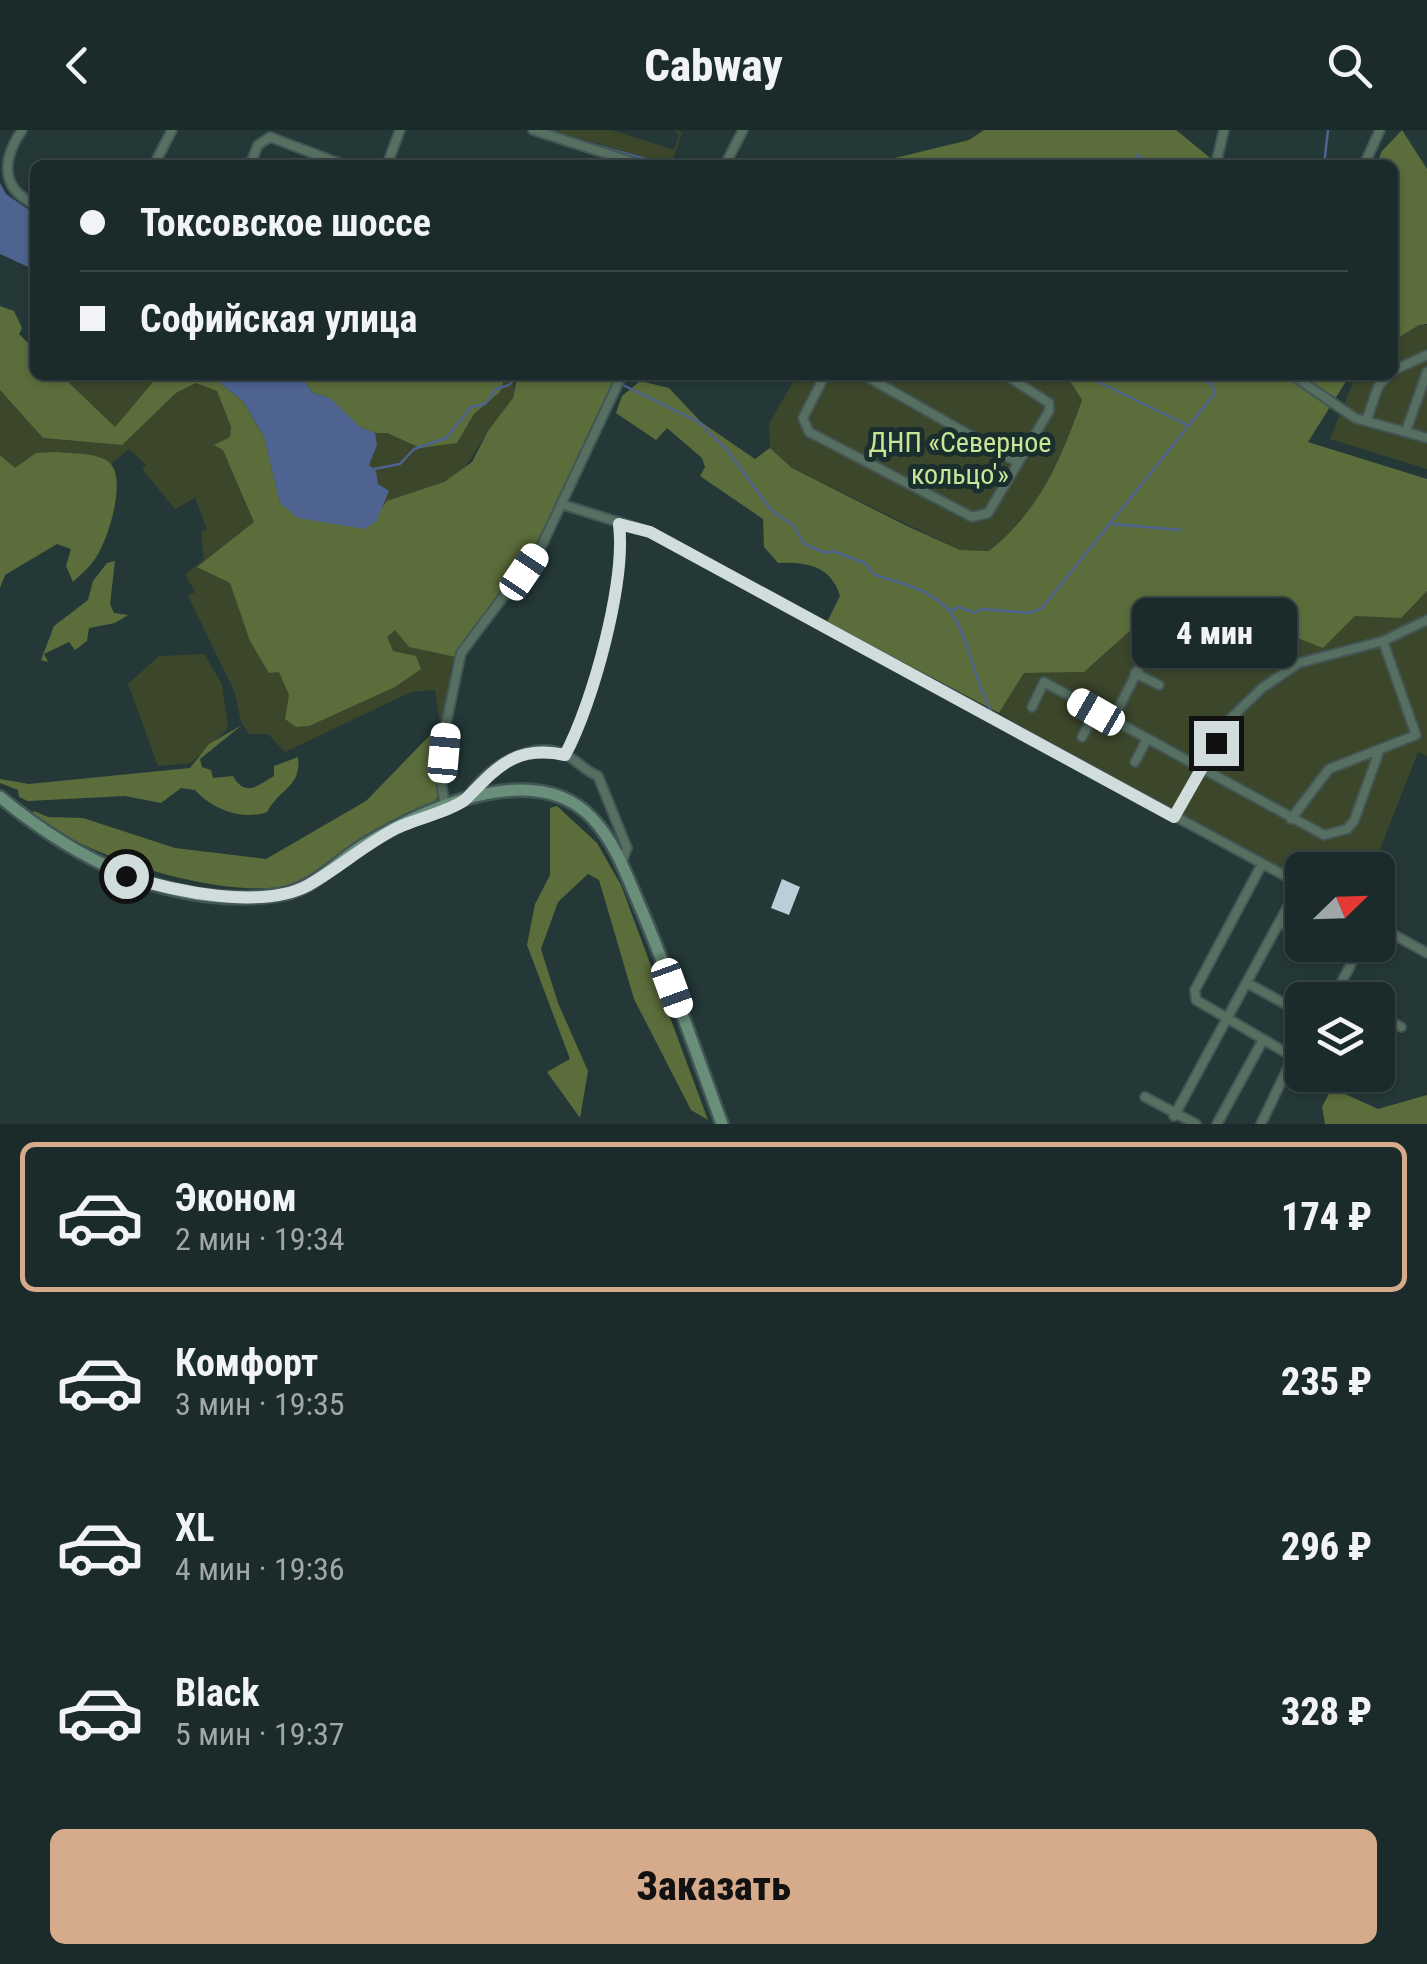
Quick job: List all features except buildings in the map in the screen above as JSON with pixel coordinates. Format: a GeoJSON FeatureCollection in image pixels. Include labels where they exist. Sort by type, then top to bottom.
{"type":"FeatureCollection","features":[{"type":"Feature","properties":{"kind":"main road"},"geometry":{"type":"LineString","coordinates":[[0,796],[58,842],[102,866],[177,889],[276,896],[307,886],[362,846],[466,800],[516,788],[558,794],[589,815],[622,862],[722,1124]]}},
{"type":"Feature","properties":{"kind":"street"},"geometry":{"type":"LineString","coordinates":[[22,130],[10,148],[4,170],[8,185],[30,200]]}},
{"type":"Feature","properties":{"kind":"street"},"geometry":{"type":"LineString","coordinates":[[157,160],[172,130]]}},
{"type":"Feature","properties":{"kind":"street"},"geometry":{"type":"LineString","coordinates":[[390,160],[400,130]]}},
{"type":"Feature","properties":{"kind":"street"},"geometry":{"type":"LineString","coordinates":[[533,130],[626,160]]}},
{"type":"Feature","properties":{"kind":"street"},"geometry":{"type":"LineString","coordinates":[[728,160],[743,130]]}},
{"type":"Feature","properties":{"kind":"street"},"geometry":{"type":"LineString","coordinates":[[1217,160],[1224,130]]}},
{"type":"Feature","properties":{"kind":"street"},"geometry":{"type":"LineString","coordinates":[[1366,160],[1380,130]]}},
{"type":"Feature","properties":{"kind":"street"},"geometry":{"type":"LineString","coordinates":[[252,160],[258,145],[270,137],[331,160]]}},
{"type":"Feature","properties":{"kind":"street"},"geometry":{"type":"LineString","coordinates":[[1398,369],[1427,354]]}},
{"type":"Feature","properties":{"kind":"street"},"geometry":{"type":"LineString","coordinates":[[1406,431],[1427,372]]}},
{"type":"Feature","properties":{"kind":"street"},"geometry":{"type":"LineString","coordinates":[[445,808],[441,781],[456,668],[467,642],[542,545],[620,380]]}},
{"type":"Feature","properties":{"kind":"street"},"geometry":{"type":"LineString","coordinates":[[822,380],[803,418],[809,432],[972,517],[988,513],[1049,410],[1049,403],[1014,380]]}},
{"type":"Feature","properties":{"kind":"street"},"geometry":{"type":"LineString","coordinates":[[873,380],[1017,462]]}},
{"type":"Feature","properties":{"kind":"street"},"geometry":{"type":"LineString","coordinates":[[1299,380],[1341,411],[1427,438]]}},
{"type":"Feature","properties":{"kind":"street"},"geometry":{"type":"LineString","coordinates":[[1366,419],[1384,380]]}},
{"type":"Feature","properties":{"kind":"street"},"geometry":{"type":"LineString","coordinates":[[564,504],[650,532],[1285,876]]}},
{"type":"Feature","properties":{"kind":"street"},"geometry":{"type":"LineString","coordinates":[[565,755],[580,729],[591,692],[615,587],[622,543],[619,524]]}},
{"type":"Feature","properties":{"kind":"street"},"geometry":{"type":"LineString","coordinates":[[1174,817],[1232,718],[1280,675],[1332,652],[1383,640],[1427,620]]}},
{"type":"Feature","properties":{"kind":"street"},"geometry":{"type":"LineString","coordinates":[[1112,721],[1155,637],[1196,638]]}},
{"type":"Feature","properties":{"kind":"street"},"geometry":{"type":"LineString","coordinates":[[1383,640],[1414,722],[1416,734],[1411,740]]}},
{"type":"Feature","properties":{"kind":"street"},"geometry":{"type":"LineString","coordinates":[[1135,672],[1159,684]]}},
{"type":"Feature","properties":{"kind":"street"},"geometry":{"type":"LineString","coordinates":[[1032,707],[1044,682],[1324,835],[1347,829],[1360,809],[1380,749]]}},
{"type":"Feature","properties":{"kind":"street"},"geometry":{"type":"LineString","coordinates":[[1082,736],[1096,712]]}},
{"type":"Feature","properties":{"kind":"street"},"geometry":{"type":"LineString","coordinates":[[1292,819],[1329,769],[1411,740],[1427,742]]}},
{"type":"Feature","properties":{"kind":"street"},"geometry":{"type":"LineString","coordinates":[[1135,762],[1146,741]]}},
{"type":"Feature","properties":{"kind":"street"},"geometry":{"type":"LineString","coordinates":[[466,800],[478,782],[504,763],[526,753],[565,755],[585,772],[598,776],[627,848],[622,862]]}},
{"type":"Feature","properties":{"kind":"street"},"geometry":{"type":"LineString","coordinates":[[1262,864],[1194,990],[1196,1000],[1285,1052]]}},
{"type":"Feature","properties":{"kind":"street"},"geometry":{"type":"LineString","coordinates":[[1175,1114],[1285,913]]}},
{"type":"Feature","properties":{"kind":"street"},"geometry":{"type":"LineString","coordinates":[[1280,922],[1285,925]]}},
{"type":"Feature","properties":{"kind":"street"},"geometry":{"type":"LineString","coordinates":[[1395,935],[1427,953]]}},
{"type":"Feature","properties":{"kind":"street"},"geometry":{"type":"LineString","coordinates":[[1246,983],[1285,1004]]}},
{"type":"Feature","properties":{"kind":"street"},"geometry":{"type":"LineString","coordinates":[[1395,1025],[1401,1028]]}},
{"type":"Feature","properties":{"kind":"street"},"geometry":{"type":"LineString","coordinates":[[1217,1124],[1264,1040]]}},
{"type":"Feature","properties":{"kind":"street"},"geometry":{"type":"LineString","coordinates":[[1261,1124],[1285,1074]]}},
{"type":"Feature","properties":{"kind":"street"},"geometry":{"type":"LineString","coordinates":[[1145,1097],[1196,1124]]}},
{"type":"Feature","properties":{"kind":"green space"},"geometry":{"type":"Polygon","coordinates":[[[550,130],[612,130],[674,150],[679,135],[674,130],[682,132],[673,160],[654,160],[550,130]]]}},
{"type":"Feature","properties":{"kind":"green space"},"geometry":{"type":"Polygon","coordinates":[[[984,130],[1176,130],[1213,160],[887,160],[969,140],[984,130]]]}},
{"type":"Feature","properties":{"kind":"green space"},"geometry":{"type":"Polygon","coordinates":[[[1402,130],[1427,169],[1427,324],[1398,338],[1398,160],[1378,160],[1402,130]]]}},
{"type":"Feature","properties":{"kind":"green space"},"geometry":{"type":"Polygon","coordinates":[[[0,306],[14,311],[22,328],[19,334],[30,345],[30,380],[66,380],[115,427],[155,380],[216,380],[243,401],[264,437],[280,503],[364,529],[387,501],[444,482],[472,462],[488,431],[513,398],[514,380],[614,380],[572,481],[541,542],[456,657],[409,647],[395,630],[387,637],[393,651],[416,656],[421,669],[395,687],[309,726],[296,727],[285,719],[289,695],[279,672],[269,673],[250,641],[230,583],[197,567],[254,522],[223,450],[214,445],[230,437],[231,427],[217,391],[196,383],[176,393],[122,445],[43,438],[0,390],[0,306]]]}},
{"type":"Feature","properties":{"kind":"green space"},"geometry":{"type":"Polygon","coordinates":[[[1419,325],[1427,325],[1427,469],[1330,439],[1354,380],[1398,380],[1398,338],[1419,325]]]}},
{"type":"Feature","properties":{"kind":"green space"},"geometry":{"type":"Polygon","coordinates":[[[66,380],[155,380],[115,427],[66,380]]]}},
{"type":"Feature","properties":{"kind":"green space"},"geometry":{"type":"Polygon","coordinates":[[[303,380],[504,380],[500,392],[474,414],[457,443],[420,448],[387,433],[360,427],[330,398],[313,393],[303,380]]]}},
{"type":"Feature","properties":{"kind":"green space"},"geometry":{"type":"Polygon","coordinates":[[[504,380],[513,380],[514,391],[505,411],[467,464],[444,482],[521,572],[462,644],[451,667],[444,723],[440,723],[435,690],[411,692],[285,752],[268,734],[249,734],[241,722],[235,693],[188,596],[195,592],[185,574],[204,560],[201,532],[207,529],[195,498],[175,509],[142,469],[146,465],[129,449],[111,464],[100,457],[36,453],[15,469],[0,455],[0,390],[43,438],[121,445],[176,393],[196,383],[217,390],[231,427],[230,438],[330,398],[360,427],[375,433],[387,433],[419,448],[457,442],[474,414],[500,392],[504,380]]]}},
{"type":"Feature","properties":{"kind":"green space","name":"ДНП «Северное кольцо'»"},"geometry":{"type":"Polygon","coordinates":[[[794,380],[1069,380],[1082,400],[1046,483],[1022,519],[990,551],[960,550],[792,468],[770,448],[769,424],[794,380]]]}},
{"type":"Feature","properties":{"kind":"green space"},"geometry":{"type":"Polygon","coordinates":[[[1069,380],[1347,380],[1308,442],[1427,479],[1427,591],[1401,618],[1355,616],[1323,648],[1282,632],[1142,620],[1084,672],[1024,673],[999,713],[827,622],[840,596],[831,578],[808,565],[778,563],[764,547],[763,519],[700,476],[705,467],[702,458],[667,428],[656,440],[616,413],[622,396],[640,381],[669,388],[701,422],[755,459],[770,448],[792,468],[907,526],[960,550],[989,551],[1035,502],[1066,443],[1082,400],[1069,380]]]}},
{"type":"Feature","properties":{"kind":"green space"},"geometry":{"type":"Polygon","coordinates":[[[36,453],[99,457],[115,471],[114,511],[105,539],[93,562],[73,582],[66,566],[71,549],[57,544],[5,575],[0,588],[0,455],[15,468],[36,453]]]}},
{"type":"Feature","properties":{"kind":"green space"},"geometry":{"type":"Polygon","coordinates":[[[115,561],[110,604],[114,613],[128,615],[115,623],[89,628],[87,641],[75,650],[69,642],[44,654],[48,662],[41,660],[54,626],[88,600],[93,581],[107,563],[115,561]]]}},
{"type":"Feature","properties":{"kind":"green space"},"geometry":{"type":"Polygon","coordinates":[[[1427,591],[1427,756],[1418,752],[1379,852],[1285,852],[1285,870],[999,713],[1024,673],[1084,672],[1142,620],[1282,632],[1323,647],[1355,616],[1401,617],[1427,591]]]}},
{"type":"Feature","properties":{"kind":"green space"},"geometry":{"type":"Polygon","coordinates":[[[204,654],[222,684],[228,728],[191,763],[158,766],[128,684],[159,656],[204,654]]]}},
{"type":"Feature","properties":{"kind":"green space"},"geometry":{"type":"Polygon","coordinates":[[[242,725],[200,759],[202,767],[211,770],[213,778],[233,776],[243,787],[253,788],[274,776],[274,766],[298,757],[297,775],[267,812],[228,812],[195,790],[181,788],[161,803],[125,796],[28,801],[19,797],[18,790],[0,783],[0,779],[29,784],[190,768],[209,744],[242,725]]]}},
{"type":"Feature","properties":{"kind":"green space"},"geometry":{"type":"Polygon","coordinates":[[[434,731],[443,732],[438,796],[433,805],[363,837],[300,882],[272,888],[238,888],[162,873],[87,847],[31,815],[34,811],[48,817],[83,818],[175,848],[266,859],[366,801],[434,731]]]}},
{"type":"Feature","properties":{"kind":"green space"},"geometry":{"type":"Polygon","coordinates":[[[557,806],[597,843],[621,885],[708,1120],[691,1110],[634,999],[599,880],[588,874],[558,902],[541,949],[558,1003],[588,1071],[580,1118],[547,1072],[570,1059],[527,945],[535,904],[550,875],[550,808],[557,806]]]}},
{"type":"Feature","properties":{"kind":"green space"},"geometry":{"type":"Polygon","coordinates":[[[1330,1092],[1341,1092],[1378,1109],[1427,1095],[1427,1124],[1325,1124],[1322,1107],[1330,1092]]]}},
{"type":"Feature","properties":{"kind":"water"},"geometry":{"type":"Polygon","coordinates":[[[0,183],[6,194],[30,211],[30,268],[0,254],[0,183]]]}},
{"type":"Feature","properties":{"kind":"water"},"geometry":{"type":"Polygon","coordinates":[[[216,380],[303,380],[313,393],[330,398],[360,427],[375,433],[377,445],[369,465],[376,471],[378,484],[389,491],[376,522],[364,529],[298,518],[280,503],[264,437],[243,401],[216,380]]]}},
{"type":"Feature","properties":{"kind":"waterway"},"geometry":{"type":"LineString","coordinates":[[1325,160],[1328,130]]}},
{"type":"Feature","properties":{"kind":"waterway"},"geometry":{"type":"LineString","coordinates":[[563,136],[649,160]]}},
{"type":"Feature","properties":{"kind":"waterway"},"geometry":{"type":"LineString","coordinates":[[1136,155],[1146,160]]}},
{"type":"Feature","properties":{"kind":"waterway"},"geometry":{"type":"LineString","coordinates":[[374,469],[400,464],[414,449],[446,438],[471,407],[485,404],[496,389],[513,380]]}},
{"type":"Feature","properties":{"kind":"waterway"},"geometry":{"type":"LineString","coordinates":[[611,380],[615,382]]}},
{"type":"Feature","properties":{"kind":"waterway"},"geometry":{"type":"LineString","coordinates":[[1094,380],[1187,425]]}},
{"type":"Feature","properties":{"kind":"waterway"},"geometry":{"type":"LineString","coordinates":[[623,385],[699,422],[728,451],[771,510],[794,526],[804,544],[865,563],[875,575],[924,592],[950,611],[959,607],[975,613],[981,609],[1030,613],[1042,608],[1215,393],[1212,384],[1203,380]]}},
{"type":"Feature","properties":{"kind":"waterway"},"geometry":{"type":"LineString","coordinates":[[1112,524],[1181,530]]}},
{"type":"Feature","properties":{"kind":"waterway"},"geometry":{"type":"LineString","coordinates":[[950,611],[991,711]]}},
{"type":"Feature","properties":{"kind":"route"},"geometry":{"type":"LineString","coordinates":[[126,876],[216,894],[276,896],[292,892],[307,886],[371,841],[466,800],[478,782],[504,763],[526,753],[565,755],[580,729],[591,692],[615,587],[622,543],[619,524],[650,532],[1174,817],[1216,743]]}}]}
